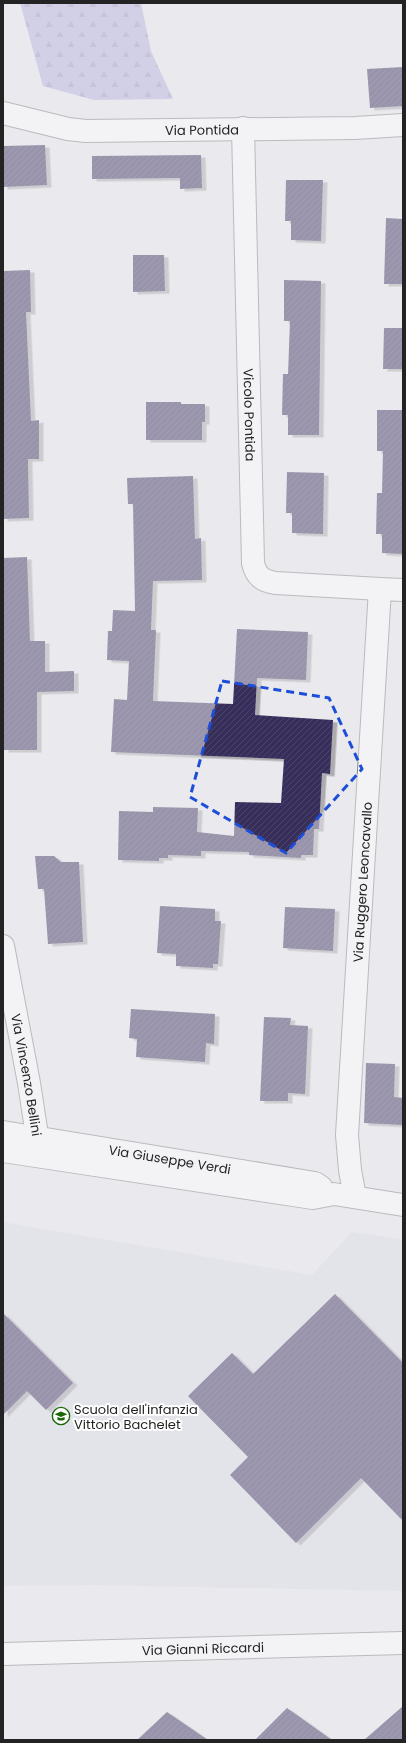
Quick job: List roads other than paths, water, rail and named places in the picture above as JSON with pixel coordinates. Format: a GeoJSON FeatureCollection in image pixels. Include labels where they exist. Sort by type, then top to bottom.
{"type":"FeatureCollection","features":[{"type":"Feature","properties":{"kind":"street","name":"Via Pontida"},"geometry":{"type":"LineString","coordinates":[[3,113],[68,129],[86,131],[243,128],[355,128],[403,125]]}},
{"type":"Feature","properties":{"kind":"street","name":"Vicolo Pontida"},"geometry":{"type":"LineString","coordinates":[[243,128],[253,563],[255,572],[266,582],[380,589]]}},
{"type":"Feature","properties":{"kind":"street"},"geometry":{"type":"LineString","coordinates":[[380,589],[403,590]]}},
{"type":"Feature","properties":{"kind":"street","name":"Via Ruggero Leoncavallo"},"geometry":{"type":"LineString","coordinates":[[344,1196],[350,1170],[347,1135],[380,589]]}},
{"type":"Feature","properties":{"kind":"street","name":"Via Vincenzo Bellini"},"geometry":{"type":"LineString","coordinates":[[3,946],[38,1147]]}},
{"type":"Feature","properties":{"kind":"street","name":"Via Giuseppe Verdi"},"geometry":{"type":"LineString","coordinates":[[3,1132],[38,1147]]}},
{"type":"Feature","properties":{"kind":"street","name":"Via Giuseppe Verdi"},"geometry":{"type":"LineString","coordinates":[[3,1151],[38,1147],[315,1183],[344,1196],[403,1205]]}},
{"type":"Feature","properties":{"kind":"street","name":"Via Gianni Riccardi"},"geometry":{"type":"LineString","coordinates":[[3,1654],[403,1643]]}},
{"type":"Feature","properties":{"kind":"place","name":"Scuola dell'infanzia Vittorio Bachelet"},"geometry":{"type":"Point","coordinates":[61,1416]}}]}
